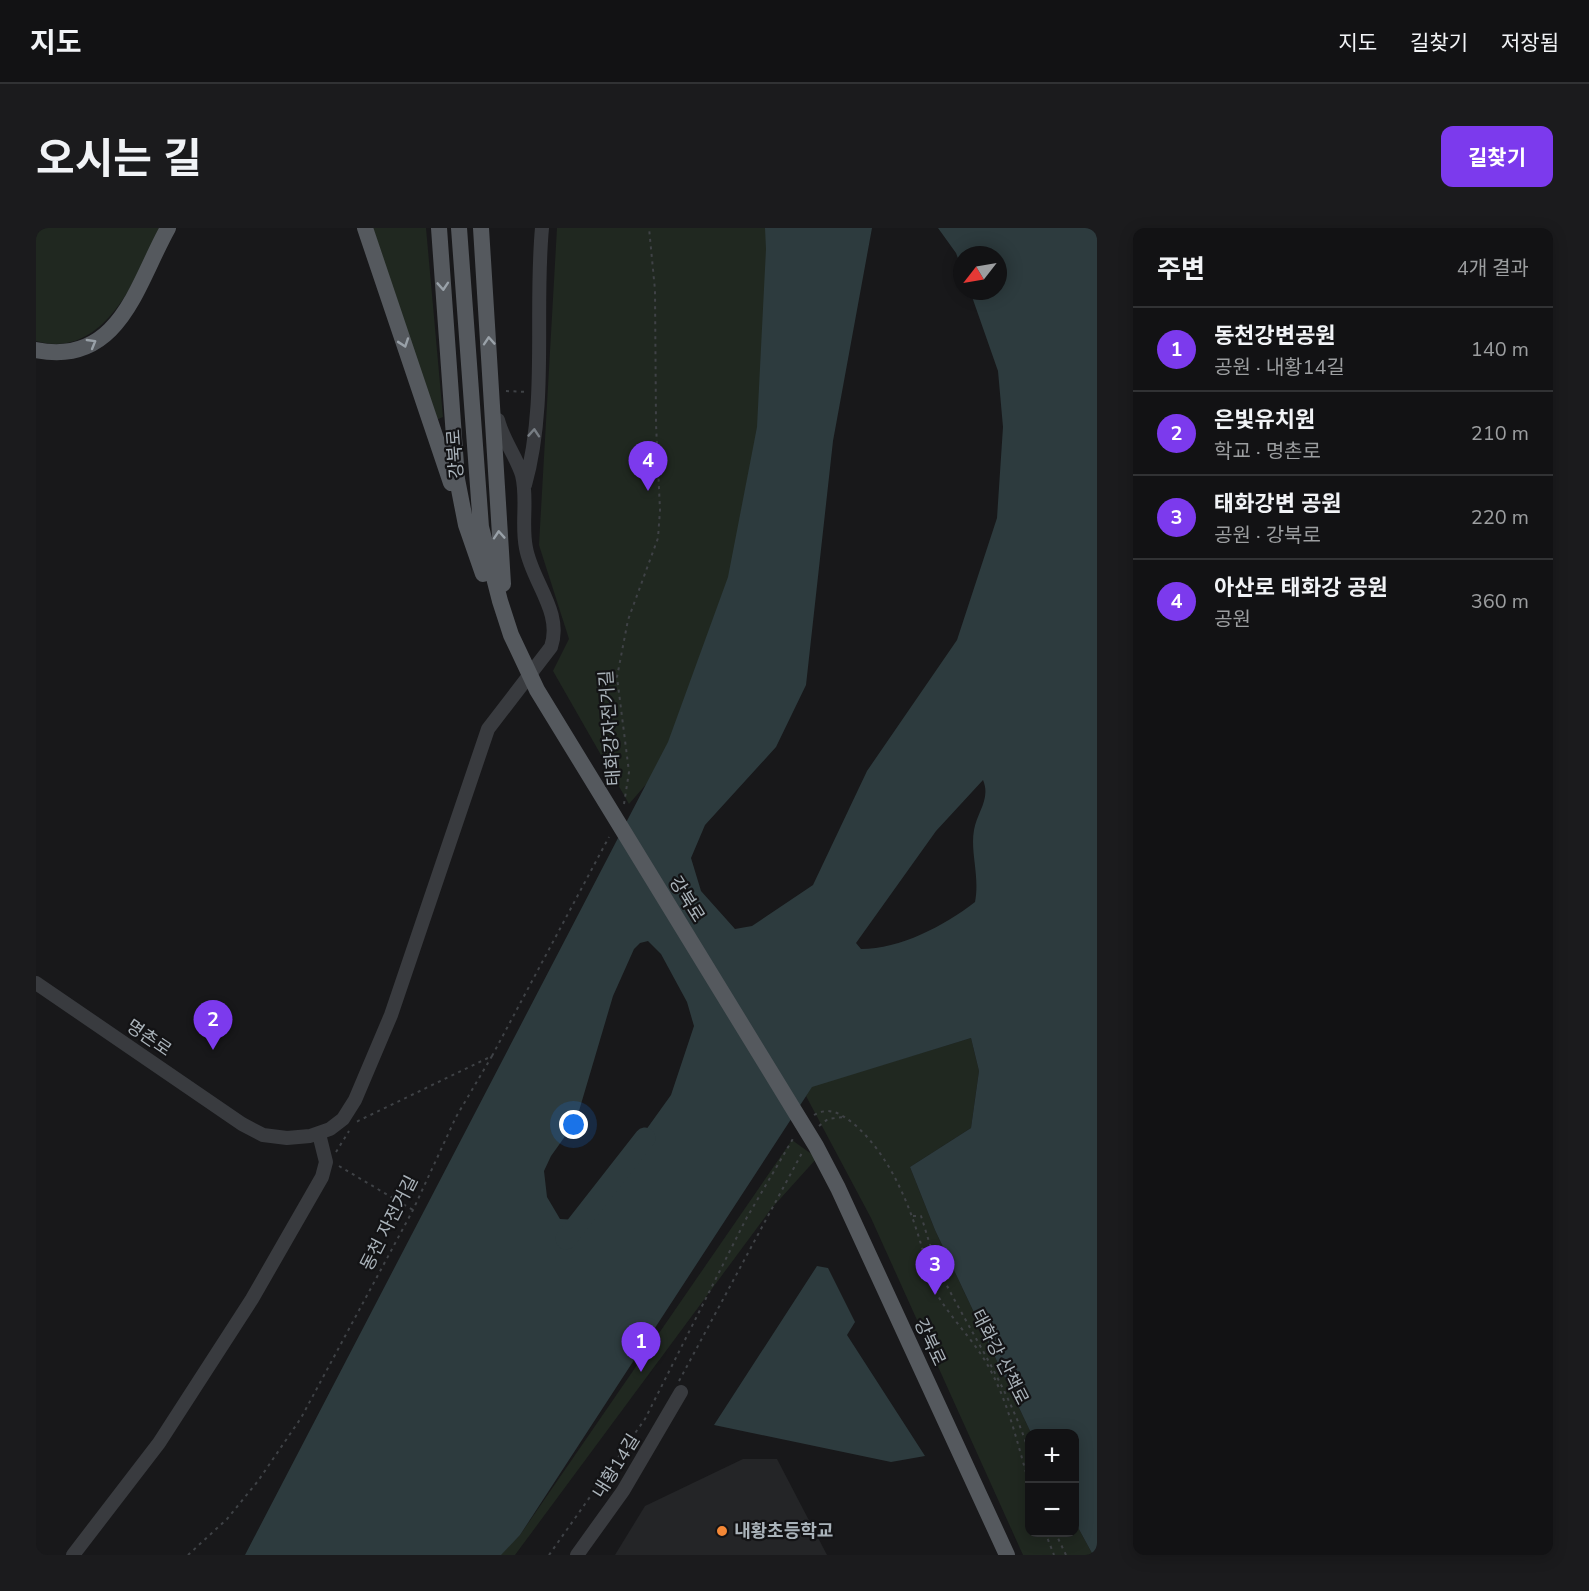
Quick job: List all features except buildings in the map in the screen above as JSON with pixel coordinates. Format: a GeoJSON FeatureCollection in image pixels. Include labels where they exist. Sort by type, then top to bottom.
{"type":"FeatureCollection","features":[{"type":"Feature","properties":{"kind":"main road"},"geometry":{"type":"LineString","coordinates":[[36,350],[57,353],[75,350],[106,334],[139,291],[168,228]]}},
{"type":"Feature","properties":{"kind":"main road"},"geometry":{"type":"LineString","coordinates":[[365,228],[484,576],[511,635]]}},
{"type":"Feature","properties":{"kind":"main road"},"geometry":{"type":"LineString","coordinates":[[439,228],[455,458],[466,525]]}},
{"type":"Feature","properties":{"kind":"main road","name":"강북로"},"geometry":{"type":"LineString","coordinates":[[459,228],[481,527],[491,572],[511,635],[554,719],[811,1147],[1007,1555]]}},
{"type":"Feature","properties":{"kind":"main road"},"geometry":{"type":"LineString","coordinates":[[481,228],[501,568],[511,635]]}},
{"type":"Feature","properties":{"kind":"street"},"geometry":{"type":"LineString","coordinates":[[524,490],[530,467],[536,414],[543,228]]}},
{"type":"Feature","properties":{"kind":"street"},"geometry":{"type":"LineString","coordinates":[[72,1555],[137,1474],[229,1335],[322,1177],[328,1161],[319,1134],[343,1119],[355,1100],[391,1015],[488,729],[551,647],[556,633],[554,619],[526,551],[523,534],[524,490],[521,474],[501,434],[491,393]]}},
{"type":"Feature","properties":{"kind":"street"},"geometry":{"type":"LineString","coordinates":[[496,499],[501,486],[510,480],[519,483],[524,490]]}},
{"type":"Feature","properties":{"kind":"street","name":"명촌로"},"geometry":{"type":"LineString","coordinates":[[36,983],[242,1124],[263,1135],[287,1137],[319,1134]]}},
{"type":"Feature","properties":{"kind":"street","name":"내황14길"},"geometry":{"type":"LineString","coordinates":[[577,1555],[623,1491],[681,1392]]}},
{"type":"Feature","properties":{"kind":"street"},"geometry":{"type":"LineString","coordinates":[[995,1527],[998,1555]]}},
{"type":"Feature","properties":{"kind":"path","name":"태화강자전거길"},"geometry":{"type":"LineString","coordinates":[[623,806],[627,796],[629,772],[617,677],[628,620],[658,538],[660,510],[656,424],[655,290],[649,228]]}},
{"type":"Feature","properties":{"kind":"path"},"geometry":{"type":"LineString","coordinates":[[413,1210],[328,1161],[357,1122],[492,1056],[611,833]]}},
{"type":"Feature","properties":{"kind":"path","name":"동천 자전거길"},"geometry":{"type":"LineString","coordinates":[[188,1555],[227,1519],[258,1481],[301,1419],[413,1210],[456,1117],[492,1056]]}},
{"type":"Feature","properties":{"kind":"path"},"geometry":{"type":"LineString","coordinates":[[810,1118],[828,1111],[836,1111],[846,1117],[876,1147],[896,1180],[913,1216],[933,1286],[986,1361],[1012,1426],[1025,1470]]}},
{"type":"Feature","properties":{"kind":"path"},"geometry":{"type":"LineString","coordinates":[[817,1128],[828,1119],[846,1117]]}},
{"type":"Feature","properties":{"kind":"path"},"geometry":{"type":"LineString","coordinates":[[549,1555],[645,1419],[746,1219],[798,1132]]}},
{"type":"Feature","properties":{"kind":"path"},"geometry":{"type":"LineString","coordinates":[[771,1209],[811,1147]]}},
{"type":"Feature","properties":{"kind":"path","name":"태화강 산책로"},"geometry":{"type":"LineString","coordinates":[[913,1216],[921,1216],[944,1280],[978,1337],[1025,1439]]}},
{"type":"Feature","properties":{"kind":"path"},"geometry":{"type":"LineString","coordinates":[[1047,1537],[1054,1555]]}},
{"type":"Feature","properties":{"kind":"path"},"geometry":{"type":"LineString","coordinates":[[1057,1537],[1066,1555]]}},
{"type":"Feature","properties":{"kind":"shaded area"},"geometry":{"type":"Polygon","coordinates":[[[36,228],[159,228],[129,290],[115,310],[99,327],[81,339],[60,344],[36,341],[36,228]]]}},
{"type":"Feature","properties":{"kind":"shaded area"},"geometry":{"type":"Polygon","coordinates":[[[373,228],[426,228],[443,417],[436,420],[373,228]]]}},
{"type":"Feature","properties":{"kind":"shaded area"},"geometry":{"type":"Polygon","coordinates":[[[557,228],[773,228],[778,359],[742,561],[676,750],[629,804],[553,671],[569,639],[539,545],[557,228]]]}},
{"type":"Feature","properties":{"kind":"shaded area"},"geometry":{"type":"Polygon","coordinates":[[[765,228],[872,228],[833,441],[806,685],[776,747],[705,825],[691,858],[701,891],[735,929],[752,926],[813,885],[867,771],[957,640],[997,518],[1003,427],[998,371],[973,300],[1007,300],[1007,246],[953,246],[953,249],[938,228],[1097,228],[1097,1555],[1093,1555],[1079,1529],[1079,1429],[1029,1429],[935,1230],[910,1167],[971,1128],[979,1071],[971,1038],[812,1087],[520,1535],[501,1555],[245,1555],[668,742],[728,577],[757,427],[766,249],[765,228]],[[983,780],[936,831],[856,943],[861,949],[891,945],[921,934],[950,919],[975,902],[973,838],[985,787],[983,780]],[[648,941],[640,943],[634,949],[613,996],[576,1121],[551,1156],[544,1171],[547,1197],[560,1219],[577,1220],[601,1209],[624,1178],[628,1155],[671,1095],[694,1026],[687,1002],[661,954],[648,941]]]}},
{"type":"Feature","properties":{"kind":"shaded area"},"geometry":{"type":"Polygon","coordinates":[[[971,1038],[979,1071],[971,1128],[910,1167],[935,1230],[1029,1429],[1025,1429],[1025,1537],[1079,1537],[1079,1529],[1093,1555],[1023,1555],[871,1218],[806,1096],[812,1086],[971,1038]]]}},
{"type":"Feature","properties":{"kind":"shaded area"},"geometry":{"type":"Polygon","coordinates":[[[792,1140],[817,1158],[771,1209],[515,1555],[500,1555],[520,1535],[792,1140]]]}},
{"type":"Feature","properties":{"kind":"shaded area"},"geometry":{"type":"Polygon","coordinates":[[[817,1266],[828,1268],[855,1322],[847,1335],[925,1456],[891,1462],[714,1425],[817,1266]]]}},
{"type":"Feature","properties":{"kind":"shaded area","name":"내황초등학교"},"geometry":{"type":"Polygon","coordinates":[[[743,1459],[777,1459],[827,1555],[615,1555],[645,1506],[743,1459]]]}},
{"type":"Feature","properties":{"kind":"waterway"},"geometry":{"type":"LineString","coordinates":[[566,1239],[645,1138]]}},
{"type":"Feature","properties":{"kind":"place","name":"아산로 태화강 공원"},"geometry":{"type":"Point","coordinates":[648,491]}},
{"type":"Feature","properties":{"kind":"place","name":"은빛유치원"},"geometry":{"type":"Point","coordinates":[213,1050]}},
{"type":"Feature","properties":{"kind":"place","name":"태화강변 공원"},"geometry":{"type":"Point","coordinates":[935,1295]}},
{"type":"Feature","properties":{"kind":"place","name":"동천강변공원"},"geometry":{"type":"Point","coordinates":[641,1372]}},
{"type":"Feature","properties":{"kind":"place","name":"내황초등학교"},"geometry":{"type":"Point","coordinates":[722,1531]}}]}
